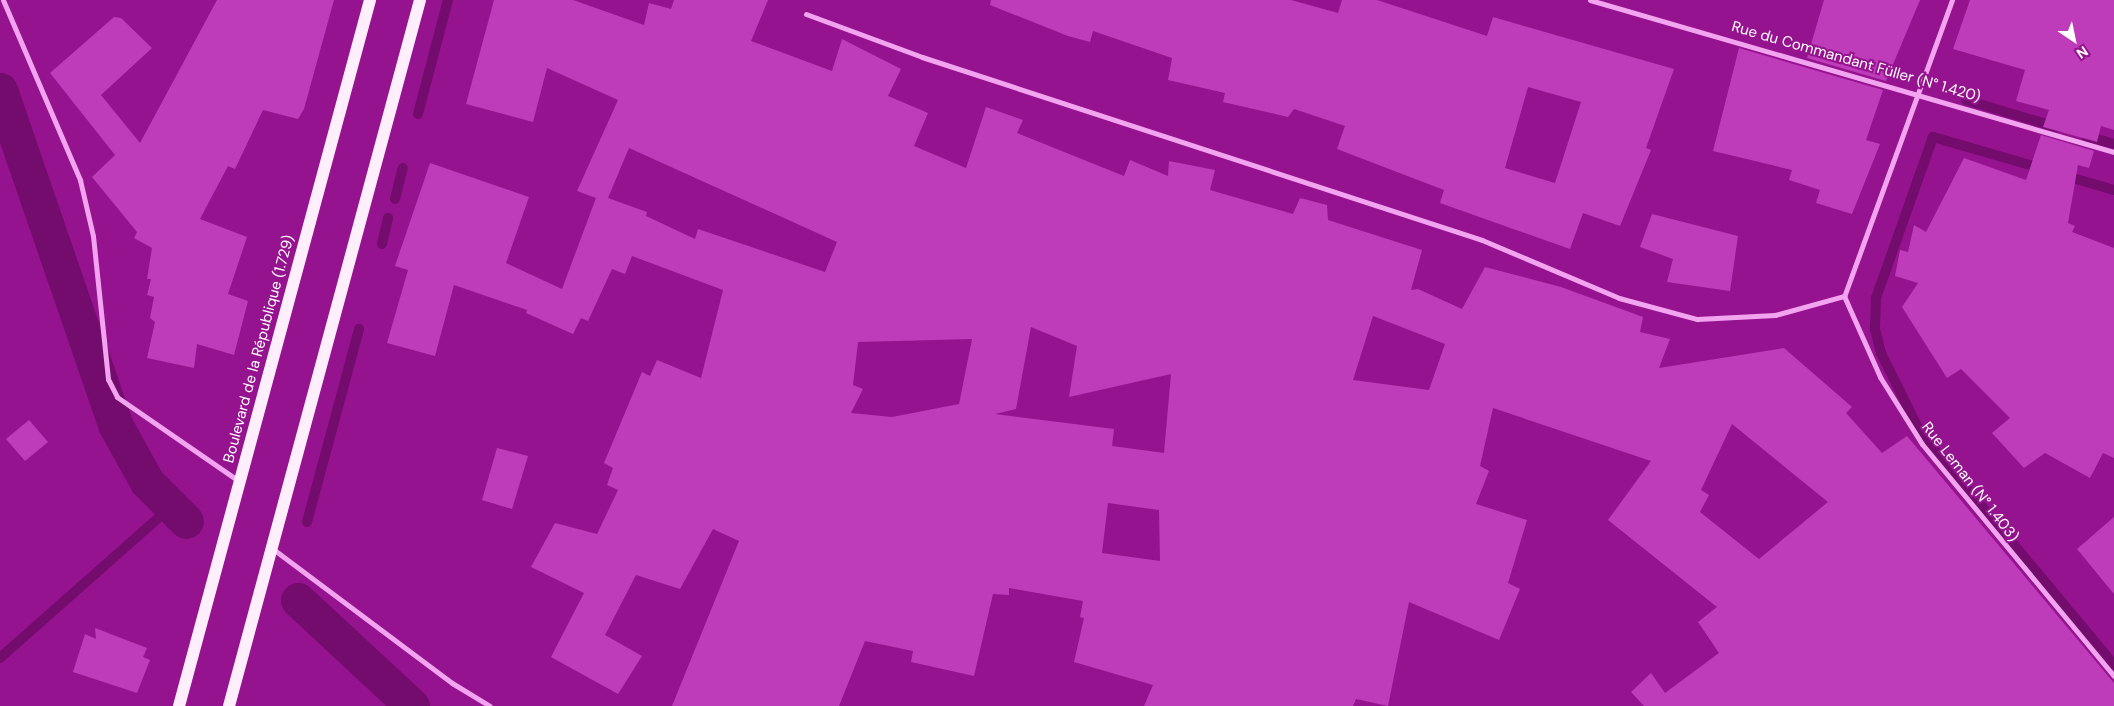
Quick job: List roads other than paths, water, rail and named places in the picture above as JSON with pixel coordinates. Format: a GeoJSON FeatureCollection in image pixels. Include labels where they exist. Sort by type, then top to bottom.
{"type":"FeatureCollection","features":[{"type":"Feature","properties":{"kind":"main road","name":"Boulevard de la République (1.729)"},"geometry":{"type":"LineString","coordinates":[[179,706],[370,0]]}},
{"type":"Feature","properties":{"kind":"main road"},"geometry":{"type":"LineString","coordinates":[[229,706],[420,0]]}},
{"type":"Feature","properties":{"kind":"street"},"geometry":{"type":"LineString","coordinates":[[4,0],[80,180],[93,236],[108,379],[117,396],[240,482]]}},
{"type":"Feature","properties":{"kind":"street","name":"Rue du Commandant Füller (N° 1.420)"},"geometry":{"type":"LineString","coordinates":[[1590,0],[1920,93],[2114,152]]}},
{"type":"Feature","properties":{"kind":"street"},"geometry":{"type":"LineString","coordinates":[[806,14],[922,57],[1482,240],[1619,298],[1697,319],[1775,315],[1844,296],[1920,93],[1952,0]]}},
{"type":"Feature","properties":{"kind":"street","name":"Rue Leman (N° 1.403)"},"geometry":{"type":"LineString","coordinates":[[1844,296],[1880,377],[1922,444],[2114,676]]}},
{"type":"Feature","properties":{"kind":"street"},"geometry":{"type":"LineString","coordinates":[[272,552],[452,683],[490,706]]}},
{"type":"Feature","properties":{"kind":"waterway"},"geometry":{"type":"LineString","coordinates":[[418,114],[448,0]]}},
{"type":"Feature","properties":{"kind":"waterway"},"geometry":{"type":"LineString","coordinates":[[0,90],[116,426],[147,482],[186,521]]}},
{"type":"Feature","properties":{"kind":"waterway"},"geometry":{"type":"LineString","coordinates":[[1966,100],[2056,127]]}},
{"type":"Feature","properties":{"kind":"waterway"},"geometry":{"type":"LineString","coordinates":[[2086,136],[2114,144]]}},
{"type":"Feature","properties":{"kind":"waterway"},"geometry":{"type":"LineString","coordinates":[[2044,169],[1933,137],[1876,298],[1875,329],[1881,353],[1920,432],[2114,665]]}},
{"type":"Feature","properties":{"kind":"waterway"},"geometry":{"type":"LineString","coordinates":[[395,199],[403,168]]}},
{"type":"Feature","properties":{"kind":"waterway"},"geometry":{"type":"LineString","coordinates":[[2062,175],[2114,190]]}},
{"type":"Feature","properties":{"kind":"waterway"},"geometry":{"type":"LineString","coordinates":[[382,244],[388,218]]}},
{"type":"Feature","properties":{"kind":"waterway"},"geometry":{"type":"LineString","coordinates":[[307,522],[359,329]]}},
{"type":"Feature","properties":{"kind":"waterway"},"geometry":{"type":"LineString","coordinates":[[0,658],[172,506]]}},
{"type":"Feature","properties":{"kind":"waterway"},"geometry":{"type":"LineString","coordinates":[[298,600],[412,706]]}}]}
